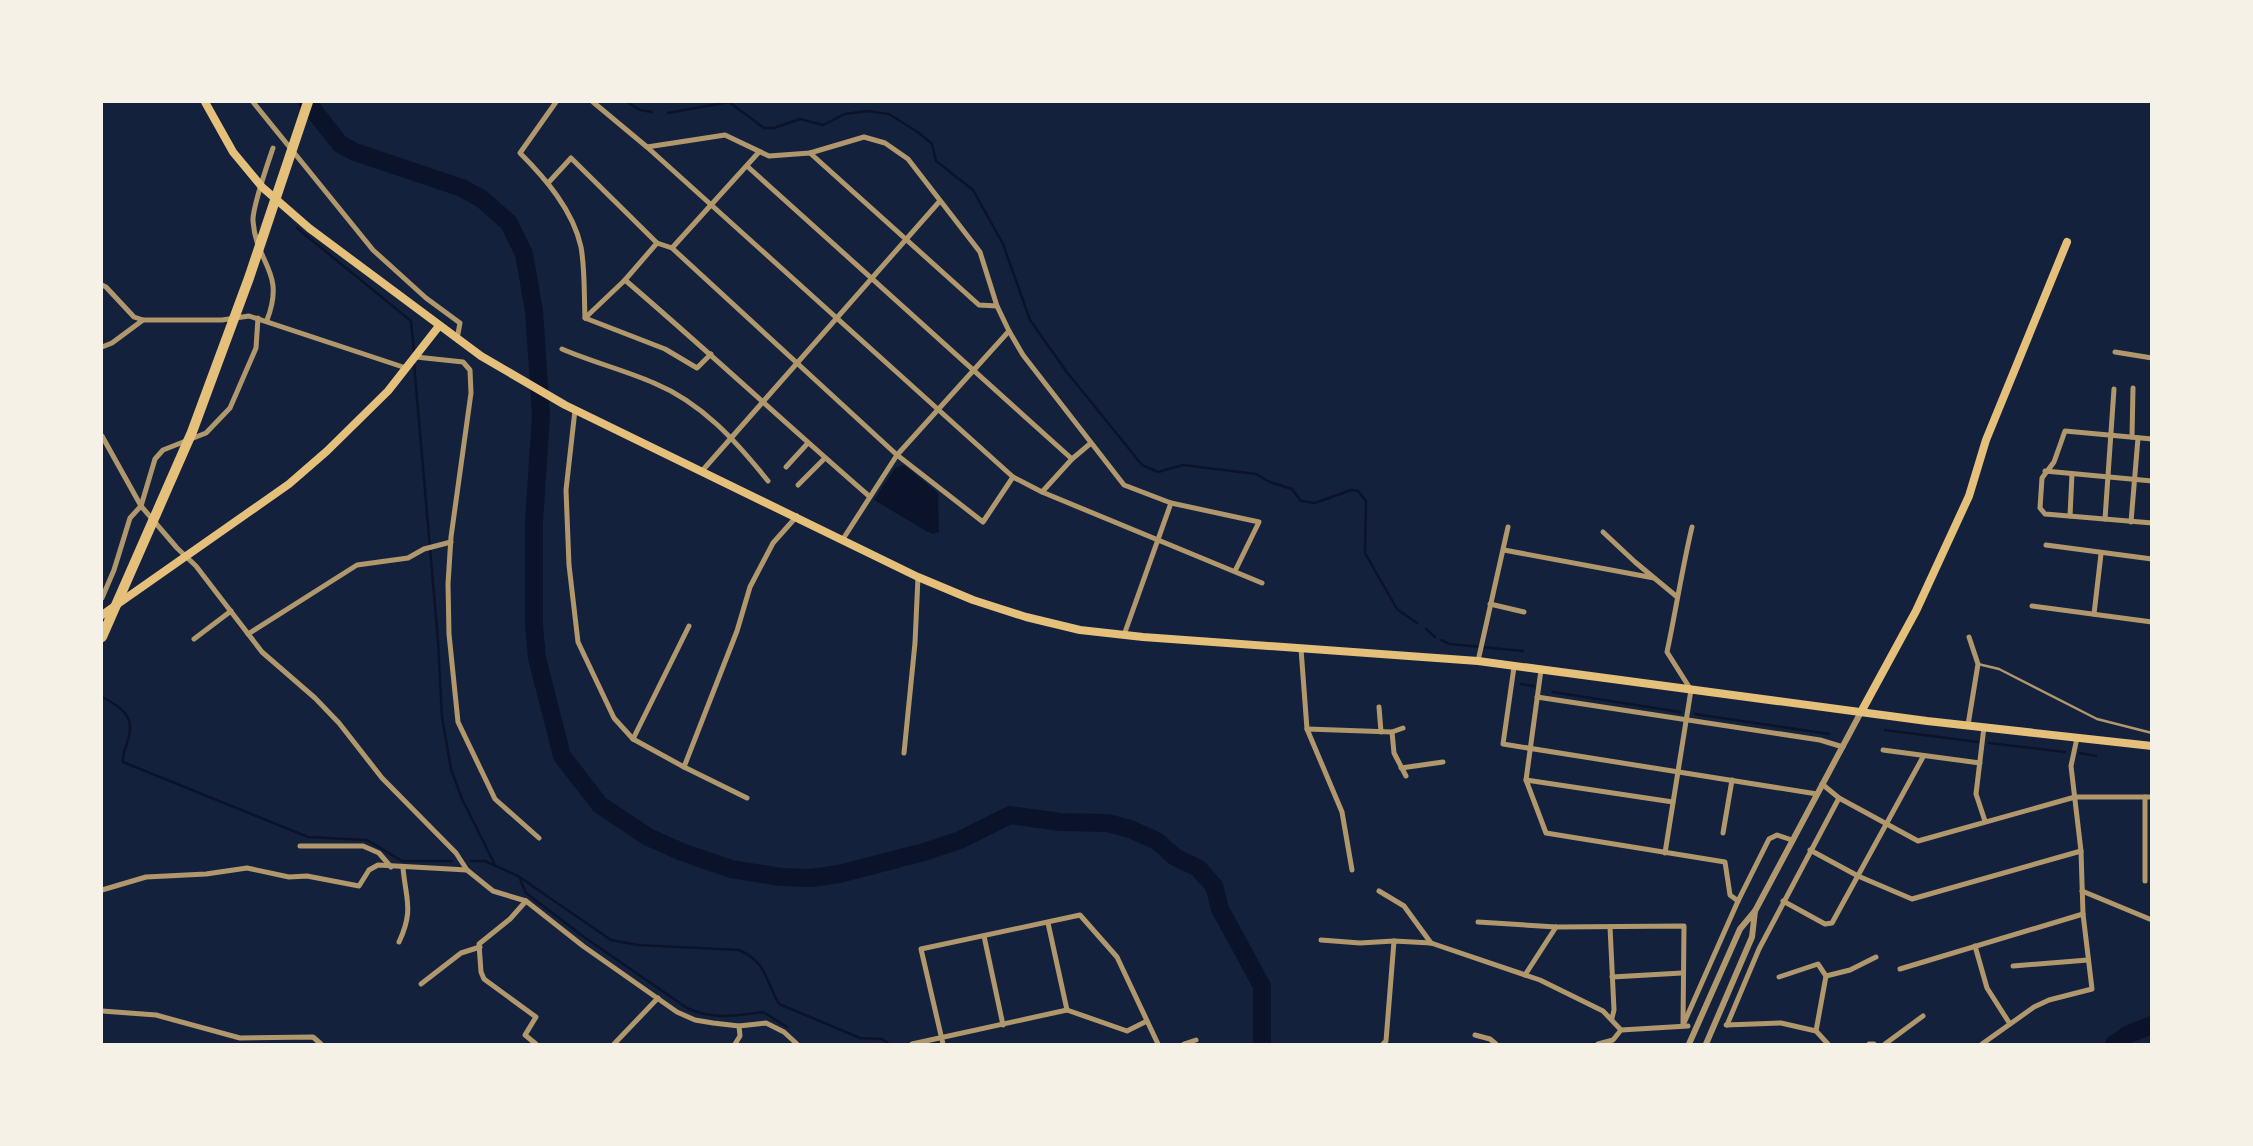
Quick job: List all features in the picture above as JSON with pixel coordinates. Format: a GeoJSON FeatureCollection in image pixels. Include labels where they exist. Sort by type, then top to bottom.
{"type":"FeatureCollection","features":[{"type":"Feature","properties":{"kind":"highway"},"geometry":{"type":"LineString","coordinates":[[102,637],[192,432],[249,278],[308,102]]}},
{"type":"Feature","properties":{"kind":"main road"},"geometry":{"type":"LineString","coordinates":[[205,102],[233,152],[262,187],[309,228],[481,356],[575,410],[918,577],[973,600],[1080,630],[1478,661],[1861,712],[2151,746]]}},
{"type":"Feature","properties":{"kind":"main road"},"geometry":{"type":"LineString","coordinates":[[1861,712],[1916,611],[1969,496],[1986,440],[2067,242]]}},
{"type":"Feature","properties":{"kind":"main road"},"geometry":{"type":"LineString","coordinates":[[102,615],[289,484],[388,391],[439,326]]}},
{"type":"Feature","properties":{"kind":"street"},"geometry":{"type":"LineString","coordinates":[[253,102],[373,250],[393,270],[460,323],[457,339]]}},
{"type":"Feature","properties":{"kind":"street"},"geometry":{"type":"LineString","coordinates":[[556,102],[520,153],[549,182],[581,246],[585,318]]}},
{"type":"Feature","properties":{"kind":"street"},"geometry":{"type":"LineString","coordinates":[[593,102],[648,148],[1013,477],[1042,492],[1262,583]]}},
{"type":"Feature","properties":{"kind":"street"},"geometry":{"type":"LineString","coordinates":[[648,148],[725,135],[769,156],[810,153],[864,137],[885,143],[908,159],[980,252],[997,306],[1009,331],[1124,485],[1171,503],[1259,522],[1235,571]]}},
{"type":"Feature","properties":{"kind":"street"},"geometry":{"type":"LineString","coordinates":[[267,320],[275,292],[254,233],[253,215],[273,148]]}},
{"type":"Feature","properties":{"kind":"street"},"geometry":{"type":"LineString","coordinates":[[672,248],[759,152]]}},
{"type":"Feature","properties":{"kind":"street"},"geometry":{"type":"LineString","coordinates":[[810,153],[979,305],[997,306]]}},
{"type":"Feature","properties":{"kind":"street"},"geometry":{"type":"LineString","coordinates":[[549,182],[571,158],[657,243],[672,248],[897,454],[983,522],[1013,477]]}},
{"type":"Feature","properties":{"kind":"street"},"geometry":{"type":"LineString","coordinates":[[747,166],[1072,459]]}},
{"type":"Feature","properties":{"kind":"street"},"geometry":{"type":"LineString","coordinates":[[702,471],[939,202]]}},
{"type":"Feature","properties":{"kind":"street"},"geometry":{"type":"LineString","coordinates":[[585,318],[625,280],[657,243]]}},
{"type":"Feature","properties":{"kind":"street"},"geometry":{"type":"LineString","coordinates":[[625,280],[869,496]]}},
{"type":"Feature","properties":{"kind":"street"},"geometry":{"type":"LineString","coordinates":[[102,285],[134,317],[143,320],[222,320],[249,316],[406,368]]}},
{"type":"Feature","properties":{"kind":"street"},"geometry":{"type":"LineString","coordinates":[[102,598],[130,518],[141,506],[155,459],[170,447],[206,433],[230,408],[256,348],[258,318]]}},
{"type":"Feature","properties":{"kind":"street"},"geometry":{"type":"LineString","coordinates":[[585,318],[665,349],[697,368],[711,354]]}},
{"type":"Feature","properties":{"kind":"street"},"geometry":{"type":"LineString","coordinates":[[102,347],[112,343],[143,320]]}},
{"type":"Feature","properties":{"kind":"street"},"geometry":{"type":"LineString","coordinates":[[843,539],[897,454],[1009,331]]}},
{"type":"Feature","properties":{"kind":"street"},"geometry":{"type":"LineString","coordinates":[[562,349],[656,383],[696,407],[732,437],[768,481]]}},
{"type":"Feature","properties":{"kind":"street"},"geometry":{"type":"LineString","coordinates":[[2115,352],[2151,358]]}},
{"type":"Feature","properties":{"kind":"street"},"geometry":{"type":"LineString","coordinates":[[416,357],[463,362],[470,370],[471,393],[451,542],[449,634],[458,722],[495,799],[539,838]]}},
{"type":"Feature","properties":{"kind":"street"},"geometry":{"type":"LineString","coordinates":[[2105,519],[2114,388]]}},
{"type":"Feature","properties":{"kind":"street"},"geometry":{"type":"LineString","coordinates":[[2132,522],[2135,479],[2133,388]]}},
{"type":"Feature","properties":{"kind":"street"},"geometry":{"type":"LineString","coordinates":[[575,410],[566,490],[569,565],[578,642],[614,718],[633,739],[747,798]]}},
{"type":"Feature","properties":{"kind":"street"},"geometry":{"type":"LineString","coordinates":[[2151,439],[2065,431],[2054,462],[2042,478],[2040,508],[2045,513],[2151,523]]}},
{"type":"Feature","properties":{"kind":"street"},"geometry":{"type":"LineString","coordinates":[[102,436],[141,506],[196,566],[262,652],[339,723],[382,778],[456,853],[467,870],[494,891],[526,901],[583,946],[695,1020],[739,1026],[766,1023],[784,1032],[797,1045]]}},
{"type":"Feature","properties":{"kind":"street"},"geometry":{"type":"LineString","coordinates":[[786,467],[808,443]]}},
{"type":"Feature","properties":{"kind":"street"},"geometry":{"type":"LineString","coordinates":[[1042,492],[1072,459],[1091,443]]}},
{"type":"Feature","properties":{"kind":"street"},"geometry":{"type":"LineString","coordinates":[[798,485],[825,458]]}},
{"type":"Feature","properties":{"kind":"street"},"geometry":{"type":"LineString","coordinates":[[2045,471],[2151,481]]}},
{"type":"Feature","properties":{"kind":"street"},"geometry":{"type":"LineString","coordinates":[[2070,516],[2072,474]]}},
{"type":"Feature","properties":{"kind":"street"},"geometry":{"type":"LineString","coordinates":[[1124,635],[1171,503]]}},
{"type":"Feature","properties":{"kind":"street"},"geometry":{"type":"LineString","coordinates":[[684,767],[737,631],[750,587],[773,543],[797,516]]}},
{"type":"Feature","properties":{"kind":"street"},"geometry":{"type":"LineString","coordinates":[[1478,661],[1508,527]]}},
{"type":"Feature","properties":{"kind":"street"},"geometry":{"type":"LineString","coordinates":[[1665,853],[1691,690],[1667,652],[1677,608],[1676,596],[1692,527]]}},
{"type":"Feature","properties":{"kind":"street"},"geometry":{"type":"LineString","coordinates":[[1603,532],[1676,596]]}},
{"type":"Feature","properties":{"kind":"street"},"geometry":{"type":"LineString","coordinates":[[248,634],[357,565],[408,558],[424,549],[451,542]]}},
{"type":"Feature","properties":{"kind":"street"},"geometry":{"type":"LineString","coordinates":[[2046,545],[2151,559]]}},
{"type":"Feature","properties":{"kind":"street"},"geometry":{"type":"LineString","coordinates":[[1504,550],[1654,578]]}},
{"type":"Feature","properties":{"kind":"street"},"geometry":{"type":"LineString","coordinates":[[2094,614],[2101,554]]}},
{"type":"Feature","properties":{"kind":"street"},"geometry":{"type":"LineString","coordinates":[[904,753],[915,643],[918,577]]}},
{"type":"Feature","properties":{"kind":"street"},"geometry":{"type":"LineString","coordinates":[[1490,604],[1524,612]]}},
{"type":"Feature","properties":{"kind":"street"},"geometry":{"type":"LineString","coordinates":[[2032,606],[2151,622]]}},
{"type":"Feature","properties":{"kind":"street"},"geometry":{"type":"LineString","coordinates":[[194,639],[231,611]]}},
{"type":"Feature","properties":{"kind":"street"},"geometry":{"type":"LineString","coordinates":[[633,739],[689,626]]}},
{"type":"Feature","properties":{"kind":"street"},"geometry":{"type":"LineString","coordinates":[[1968,725],[1978,664],[1969,637]]}},
{"type":"Feature","properties":{"kind":"street"},"geometry":{"type":"LineString","coordinates":[[1301,649],[1307,729],[1342,812],[1352,870]]}},
{"type":"Feature","properties":{"kind":"street"},"geometry":{"type":"LineString","coordinates":[[1514,667],[1503,744],[1817,794]]}},
{"type":"Feature","properties":{"kind":"street"},"geometry":{"type":"LineString","coordinates":[[1541,670],[1526,780],[1546,833],[1725,862],[1730,895],[1738,901]]}},
{"type":"Feature","properties":{"kind":"street"},"geometry":{"type":"LineString","coordinates":[[1537,697],[1820,740],[1843,747]]}},
{"type":"Feature","properties":{"kind":"street"},"geometry":{"type":"LineString","coordinates":[[1378,707],[1381,732]]}},
{"type":"Feature","properties":{"kind":"street"},"geometry":{"type":"LineString","coordinates":[[1690,1042],[1740,929],[1755,911],[1861,712]]}},
{"type":"Feature","properties":{"kind":"street"},"geometry":{"type":"LineString","coordinates":[[1984,727],[1976,794],[1985,821]]}},
{"type":"Feature","properties":{"kind":"street"},"geometry":{"type":"LineString","coordinates":[[1307,729],[1381,732],[1403,729]]}},
{"type":"Feature","properties":{"kind":"street"},"geometry":{"type":"LineString","coordinates":[[1392,732],[1394,753],[1406,776]]}},
{"type":"Feature","properties":{"kind":"street"},"geometry":{"type":"LineString","coordinates":[[1982,1045],[2034,1007],[2049,1000],[2092,989],[2071,766],[2077,736]]}},
{"type":"Feature","properties":{"kind":"street"},"geometry":{"type":"LineString","coordinates":[[1883,750],[1980,763]]}},
{"type":"Feature","properties":{"kind":"street"},"geometry":{"type":"LineString","coordinates":[[1783,901],[1825,924],[1832,923],[1923,757]]}},
{"type":"Feature","properties":{"kind":"street"},"geometry":{"type":"LineString","coordinates":[[1401,768],[1443,762]]}},
{"type":"Feature","properties":{"kind":"street"},"geometry":{"type":"LineString","coordinates":[[1526,780],[1673,802]]}},
{"type":"Feature","properties":{"kind":"street"},"geometry":{"type":"LineString","coordinates":[[1723,833],[1732,780]]}},
{"type":"Feature","properties":{"kind":"street"},"geometry":{"type":"LineString","coordinates":[[1822,784],[1839,798],[1918,841],[2075,797],[2148,797],[2145,881]]}},
{"type":"Feature","properties":{"kind":"street"},"geometry":{"type":"LineString","coordinates":[[1828,1045],[1816,1031],[1781,1023],[1726,1025],[1759,949],[1839,798]]}},
{"type":"Feature","properties":{"kind":"street"},"geometry":{"type":"LineString","coordinates":[[1686,1026],[1738,901],[1769,839],[1777,835],[1792,840]]}},
{"type":"Feature","properties":{"kind":"street"},"geometry":{"type":"LineString","coordinates":[[300,846],[363,846],[379,853],[391,866]]}},
{"type":"Feature","properties":{"kind":"street"},"geometry":{"type":"LineString","coordinates":[[1810,850],[1858,876],[1912,899],[2081,851]]}},
{"type":"Feature","properties":{"kind":"street"},"geometry":{"type":"LineString","coordinates":[[102,890],[146,877],[206,874],[247,868],[289,877],[307,876],[359,886],[369,870],[378,865],[467,870]]}},
{"type":"Feature","properties":{"kind":"street"},"geometry":{"type":"LineString","coordinates":[[399,942],[408,922],[409,898],[403,867]]}},
{"type":"Feature","properties":{"kind":"street"},"geometry":{"type":"LineString","coordinates":[[1379,891],[1404,906],[1431,943]]}},
{"type":"Feature","properties":{"kind":"street"},"geometry":{"type":"LineString","coordinates":[[2082,891],[2151,920]]}},
{"type":"Feature","properties":{"kind":"street"},"geometry":{"type":"LineString","coordinates":[[526,901],[510,919],[480,944],[481,972],[484,979],[537,1017],[525,1035],[536,1045]]}},
{"type":"Feature","properties":{"kind":"street"},"geometry":{"type":"LineString","coordinates":[[1706,1045],[1752,937],[1755,911]]}},
{"type":"Feature","properties":{"kind":"street"},"geometry":{"type":"LineString","coordinates":[[1900,969],[2083,914]]}},
{"type":"Feature","properties":{"kind":"street"},"geometry":{"type":"LineString","coordinates":[[942,1041],[921,949],[1080,915],[1117,957],[1158,1045]]}},
{"type":"Feature","properties":{"kind":"street"},"geometry":{"type":"LineString","coordinates":[[1478,922],[1556,927],[1684,926],[1682,973],[1686,1026]]}},
{"type":"Feature","properties":{"kind":"street"},"geometry":{"type":"LineString","coordinates":[[1048,923],[1067,1010]]}},
{"type":"Feature","properties":{"kind":"street"},"geometry":{"type":"LineString","coordinates":[[1525,975],[1556,927]]}},
{"type":"Feature","properties":{"kind":"street"},"geometry":{"type":"LineString","coordinates":[[1610,927],[1614,1010],[1612,1018]]}},
{"type":"Feature","properties":{"kind":"street"},"geometry":{"type":"LineString","coordinates":[[984,936],[1003,1025]]}},
{"type":"Feature","properties":{"kind":"street"},"geometry":{"type":"LineString","coordinates":[[1321,940],[1431,943],[1540,980],[1603,1011],[1621,1030]]}},
{"type":"Feature","properties":{"kind":"street"},"geometry":{"type":"LineString","coordinates":[[1383,1045],[1394,941]]}},
{"type":"Feature","properties":{"kind":"street"},"geometry":{"type":"LineString","coordinates":[[1975,946],[1987,988],[2010,1024]]}},
{"type":"Feature","properties":{"kind":"street"},"geometry":{"type":"LineString","coordinates":[[421,984],[461,954],[480,947]]}},
{"type":"Feature","properties":{"kind":"street"},"geometry":{"type":"LineString","coordinates":[[1826,976],[1850,970],[1876,957]]}},
{"type":"Feature","properties":{"kind":"street"},"geometry":{"type":"LineString","coordinates":[[2013,966],[2088,960]]}},
{"type":"Feature","properties":{"kind":"street"},"geometry":{"type":"LineString","coordinates":[[1779,977],[1818,964],[1826,976],[1816,1031]]}},
{"type":"Feature","properties":{"kind":"street"},"geometry":{"type":"LineString","coordinates":[[1612,977],[1682,973]]}},
{"type":"Feature","properties":{"kind":"street"},"geometry":{"type":"LineString","coordinates":[[614,1045],[658,998]]}},
{"type":"Feature","properties":{"kind":"street"},"geometry":{"type":"LineString","coordinates":[[912,1045],[942,1041],[1067,1010],[1127,1031],[1147,1021]]}},
{"type":"Feature","properties":{"kind":"street"},"geometry":{"type":"LineString","coordinates":[[102,1012],[156,1015],[240,1038],[313,1037],[321,1045]]}},
{"type":"Feature","properties":{"kind":"street"},"geometry":{"type":"LineString","coordinates":[[1885,1045],[1923,1016]]}},
{"type":"Feature","properties":{"kind":"street"},"geometry":{"type":"LineString","coordinates":[[739,1026],[742,1045]]}},
{"type":"Feature","properties":{"kind":"street"},"geometry":{"type":"LineString","coordinates":[[1598,1045],[1613,1040],[1621,1030],[1686,1026]]}},
{"type":"Feature","properties":{"kind":"street"},"geometry":{"type":"LineString","coordinates":[[1475,1035],[1490,1039],[1496,1045]]}},
{"type":"Feature","properties":{"kind":"street"},"geometry":{"type":"LineString","coordinates":[[735,1045],[740,1036]]}},
{"type":"Feature","properties":{"kind":"street"},"geometry":{"type":"LineString","coordinates":[[1184,1045],[1196,1040]]}},
{"type":"Feature","properties":{"kind":"lane"},"geometry":{"type":"LineString","coordinates":[[1978,664],[1998,669],[2097,719],[2151,733]]}},
{"type":"Feature","properties":{"kind":"water"},"geometry":{"type":"Polygon","coordinates":[[[904,465],[938,493],[939,532],[933,534],[926,531],[874,500],[895,468],[904,465]]]}},
{"type":"Feature","properties":{"kind":"waterway"},"geometry":{"type":"LineString","coordinates":[[307,102],[340,144],[355,152],[462,188],[482,199],[509,223],[524,254],[534,311],[541,414],[534,522],[534,625],[537,658],[562,756],[600,805],[648,837],[682,852],[731,869],[781,877],[811,878],[839,874],[924,852],[960,840],[1010,815],[1061,822],[1108,823],[1130,829],[1157,841],[1175,857],[1198,868],[1214,886],[1220,909],[1262,986],[1262,1044]]}},
{"type":"Feature","properties":{"kind":"waterway"},"geometry":{"type":"LineString","coordinates":[[627,102],[640,110],[652,112]]}},
{"type":"Feature","properties":{"kind":"waterway"},"geometry":{"type":"LineString","coordinates":[[668,113],[729,102],[764,128],[774,128],[800,119],[823,125],[845,114],[867,111],[889,114],[919,133],[932,144],[936,161],[973,190],[1003,244],[1030,320],[1066,371],[1142,465],[1158,472],[1183,465],[1256,474],[1292,489],[1301,501],[1315,503],[1351,490],[1358,491],[1366,501],[1365,553],[1397,609],[1417,623]]}},
{"type":"Feature","properties":{"kind":"waterway"},"geometry":{"type":"LineString","coordinates":[[297,228],[411,321],[414,353]]}},
{"type":"Feature","properties":{"kind":"waterway"},"geometry":{"type":"LineString","coordinates":[[414,363],[442,717],[451,769],[462,799],[495,865]]}},
{"type":"Feature","properties":{"kind":"waterway"},"geometry":{"type":"LineString","coordinates":[[1426,629],[1435,637]]}},
{"type":"Feature","properties":{"kind":"waterway"},"geometry":{"type":"LineString","coordinates":[[1441,640],[1450,644],[1523,651]]}},
{"type":"Feature","properties":{"kind":"waterway"},"geometry":{"type":"LineString","coordinates":[[1521,684],[1534,686]]}},
{"type":"Feature","properties":{"kind":"waterway"},"geometry":{"type":"LineString","coordinates":[[1553,692],[1680,712]]}},
{"type":"Feature","properties":{"kind":"waterway"},"geometry":{"type":"LineString","coordinates":[[102,697],[120,708],[130,724],[123,762],[308,837],[367,840],[402,861],[452,861]]}},
{"type":"Feature","properties":{"kind":"waterway"},"geometry":{"type":"LineString","coordinates":[[1695,714],[1829,734]]}},
{"type":"Feature","properties":{"kind":"waterway"},"geometry":{"type":"LineString","coordinates":[[1885,730],[1978,742]]}},
{"type":"Feature","properties":{"kind":"waterway"},"geometry":{"type":"LineString","coordinates":[[1989,743],[2065,752]]}},
{"type":"Feature","properties":{"kind":"waterway"},"geometry":{"type":"LineString","coordinates":[[2080,753],[2096,756]]}},
{"type":"Feature","properties":{"kind":"waterway"},"geometry":{"type":"LineString","coordinates":[[471,861],[485,861],[518,876],[611,940],[638,945],[739,950],[761,967],[779,1004],[860,1038],[882,1039],[889,1044]]}},
{"type":"Feature","properties":{"kind":"waterway"},"geometry":{"type":"LineString","coordinates":[[520,879],[526,893],[687,1008],[715,1016],[763,1012],[787,1027]]}},
{"type":"Feature","properties":{"kind":"waterway"},"geometry":{"type":"LineString","coordinates":[[2114,1044],[2129,1034],[2152,1025]]}}]}
